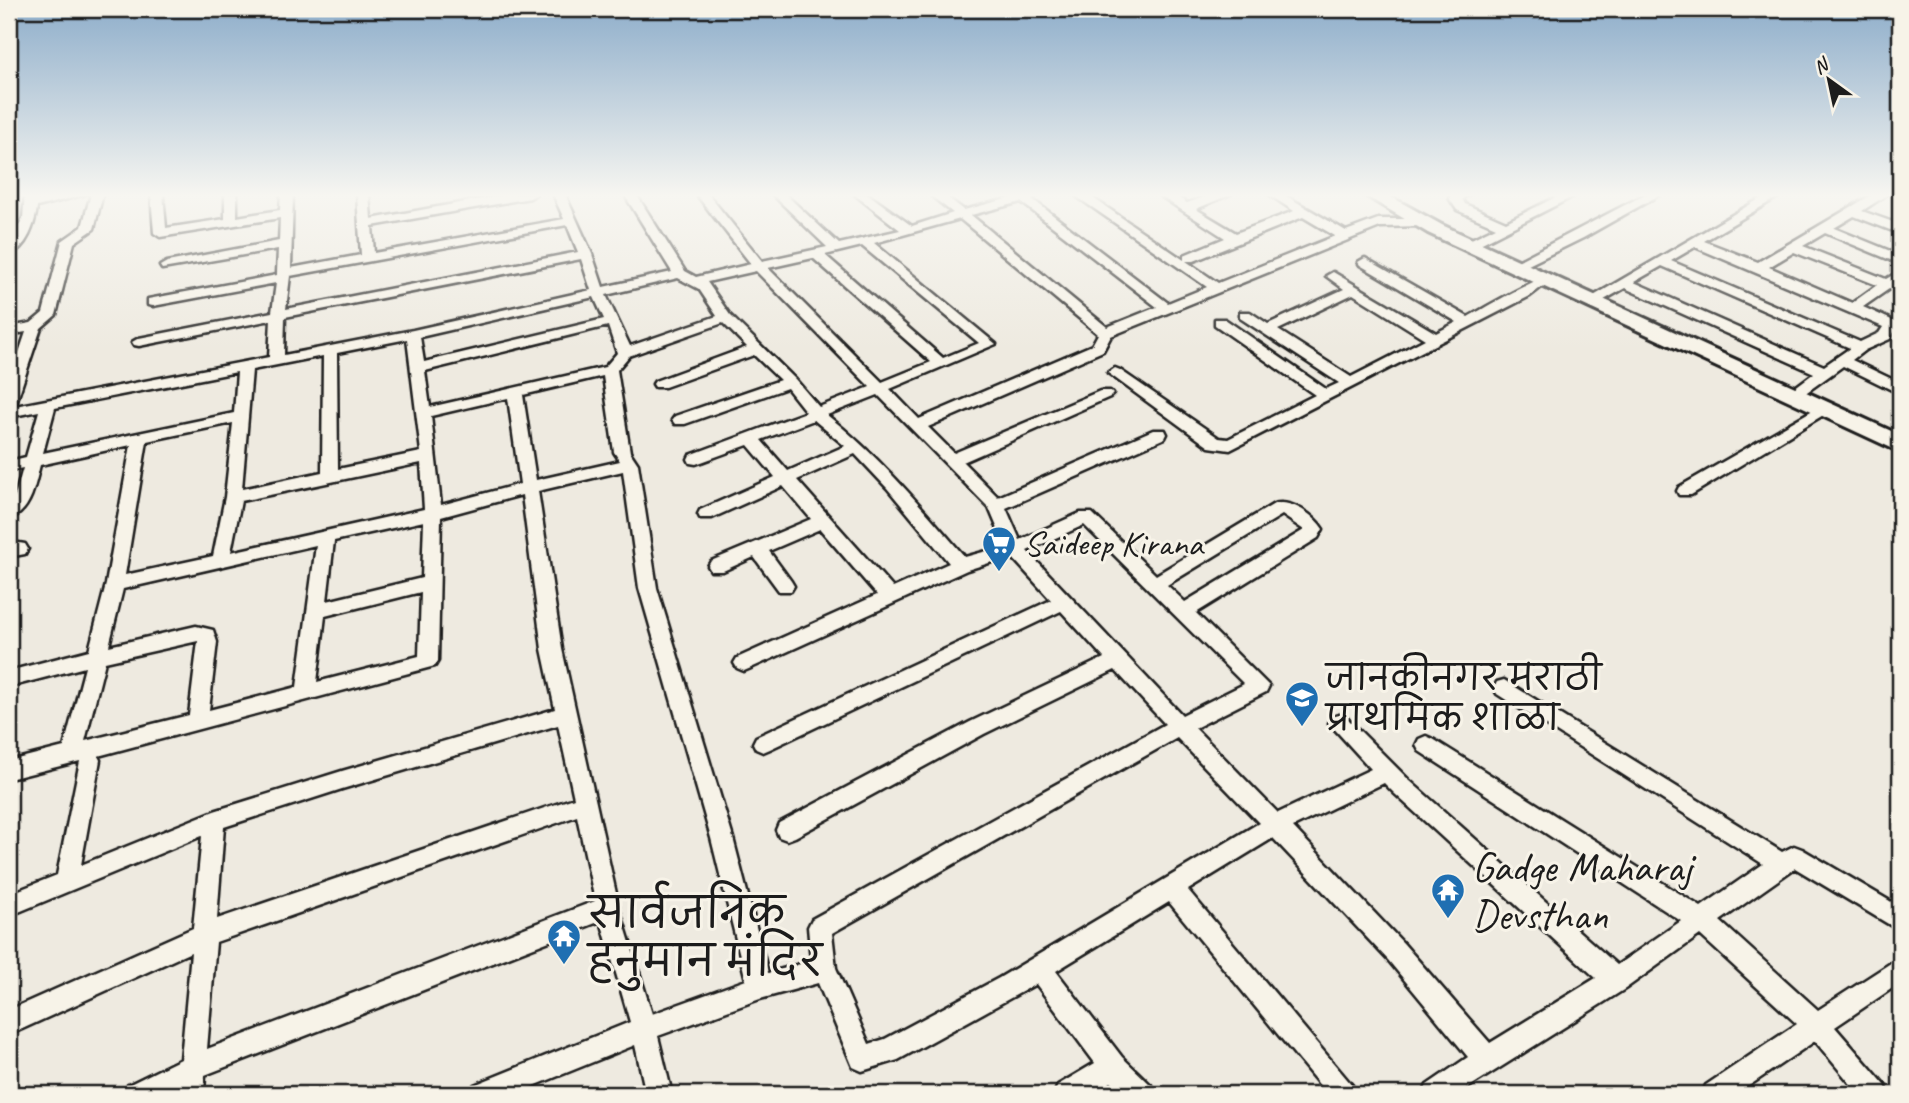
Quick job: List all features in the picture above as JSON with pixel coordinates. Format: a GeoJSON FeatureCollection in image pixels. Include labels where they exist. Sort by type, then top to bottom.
{"type":"FeatureCollection","features":[{"type":"Feature","properties":{"kind":"street"},"geometry":{"type":"LineString","coordinates":[[9,331],[35,326],[49,314],[67,245]]}},
{"type":"Feature","properties":{"kind":"street"},"geometry":{"type":"LineString","coordinates":[[167,266],[278,245]]}},
{"type":"Feature","properties":{"kind":"street"},"geometry":{"type":"LineString","coordinates":[[276,361],[286,245]]}},
{"type":"Feature","properties":{"kind":"street"},"geometry":{"type":"LineString","coordinates":[[367,245],[368,258]]}},
{"type":"Feature","properties":{"kind":"street"},"geometry":{"type":"LineString","coordinates":[[153,302],[437,245]]}},
{"type":"Feature","properties":{"kind":"street"},"geometry":{"type":"LineString","coordinates":[[582,245],[598,291],[623,344],[624,353]]}},
{"type":"Feature","properties":{"kind":"street"},"geometry":{"type":"LineString","coordinates":[[665,245],[687,277],[705,286],[725,318],[790,382],[816,414],[857,447],[893,484],[961,565]]}},
{"type":"Feature","properties":{"kind":"street"},"geometry":{"type":"LineString","coordinates":[[743,245],[759,266],[996,505],[1015,550],[1396,953],[1487,1059]]}},
{"type":"Feature","properties":{"kind":"street"},"geometry":{"type":"LineString","coordinates":[[9,412],[413,334],[598,291],[759,266],[844,245]]}},
{"type":"Feature","properties":{"kind":"street"},"geometry":{"type":"LineString","coordinates":[[696,459],[989,344],[868,245]]}},
{"type":"Feature","properties":{"kind":"street"},"geometry":{"type":"LineString","coordinates":[[1000,245],[1105,333]]}},
{"type":"Feature","properties":{"kind":"street"},"geometry":{"type":"LineString","coordinates":[[1088,245],[1168,309]]}},
{"type":"Feature","properties":{"kind":"street"},"geometry":{"type":"LineString","coordinates":[[1155,245],[1216,287]]}},
{"type":"Feature","properties":{"kind":"street"},"geometry":{"type":"LineString","coordinates":[[1189,258],[1218,245]]}},
{"type":"Feature","properties":{"kind":"street"},"geometry":{"type":"LineString","coordinates":[[918,425],[1098,348],[1105,333],[1321,245]]}},
{"type":"Feature","properties":{"kind":"street"},"geometry":{"type":"LineString","coordinates":[[1471,245],[1900,444]]}},
{"type":"Feature","properties":{"kind":"street"},"geometry":{"type":"LineString","coordinates":[[1515,266],[1557,245]]}},
{"type":"Feature","properties":{"kind":"street"},"geometry":{"type":"LineString","coordinates":[[1592,301],[1688,245]]}},
{"type":"Feature","properties":{"kind":"street"},"geometry":{"type":"LineString","coordinates":[[1703,245],[1892,327],[1900,343]]}},
{"type":"Feature","properties":{"kind":"street"},"geometry":{"type":"LineString","coordinates":[[1865,245],[1900,260]]}},
{"type":"Feature","properties":{"kind":"street"},"geometry":{"type":"LineString","coordinates":[[1759,268],[1793,247],[1894,287]]}},
{"type":"Feature","properties":{"kind":"street"},"geometry":{"type":"LineString","coordinates":[[814,252],[940,363]]}},
{"type":"Feature","properties":{"kind":"street"},"geometry":{"type":"LineString","coordinates":[[139,342],[278,317],[586,254]]}},
{"type":"Feature","properties":{"kind":"street"},"geometry":{"type":"LineString","coordinates":[[1661,261],[1860,347]]}},
{"type":"Feature","properties":{"kind":"street"},"geometry":{"type":"LineString","coordinates":[[1365,262],[1468,323]]}},
{"type":"Feature","properties":{"kind":"street"},"geometry":{"type":"LineString","coordinates":[[1853,308],[1894,287],[1900,275]]}},
{"type":"Feature","properties":{"kind":"street"},"geometry":{"type":"LineString","coordinates":[[1332,276],[1436,339]]}},
{"type":"Feature","properties":{"kind":"street"},"geometry":{"type":"LineString","coordinates":[[1115,373],[1223,446],[1230,445],[1525,293],[1545,279]]}},
{"type":"Feature","properties":{"kind":"street"},"geometry":{"type":"LineString","coordinates":[[1625,283],[1824,372]]}},
{"type":"Feature","properties":{"kind":"street"},"geometry":{"type":"LineString","coordinates":[[1268,329],[1354,289]]}},
{"type":"Feature","properties":{"kind":"street"},"geometry":{"type":"LineString","coordinates":[[1245,315],[1350,383]]}},
{"type":"Feature","properties":{"kind":"street"},"geometry":{"type":"LineString","coordinates":[[424,413],[610,370],[624,353],[725,318]]}},
{"type":"Feature","properties":{"kind":"street"},"geometry":{"type":"LineString","coordinates":[[419,368],[612,321]]}},
{"type":"Feature","properties":{"kind":"street"},"geometry":{"type":"LineString","coordinates":[[1220,322],[1326,396]]}},
{"type":"Feature","properties":{"kind":"street"},"geometry":{"type":"LineString","coordinates":[[9,403],[35,326]]}},
{"type":"Feature","properties":{"kind":"street"},"geometry":{"type":"LineString","coordinates":[[1795,394],[1892,327]]}},
{"type":"Feature","properties":{"kind":"street"},"geometry":{"type":"LineString","coordinates":[[9,770],[81,757],[198,721],[428,661],[433,513],[429,456],[413,334]]}},
{"type":"Feature","properties":{"kind":"street"},"geometry":{"type":"LineString","coordinates":[[660,384],[756,349]]}},
{"type":"Feature","properties":{"kind":"street"},"geometry":{"type":"LineString","coordinates":[[330,351],[330,476]]}},
{"type":"Feature","properties":{"kind":"street"},"geometry":{"type":"LineString","coordinates":[[1841,360],[1900,389]]}},
{"type":"Feature","properties":{"kind":"street"},"geometry":{"type":"LineString","coordinates":[[221,559],[233,497],[245,367]]}},
{"type":"Feature","properties":{"kind":"street"},"geometry":{"type":"LineString","coordinates":[[610,370],[622,452],[630,464],[648,588],[722,838],[760,987]]}},
{"type":"Feature","properties":{"kind":"street"},"geometry":{"type":"LineString","coordinates":[[680,420],[790,382]]}},
{"type":"Feature","properties":{"kind":"street"},"geometry":{"type":"LineString","coordinates":[[515,392],[552,649],[565,715],[608,907],[644,1029],[659,1094]]}},
{"type":"Feature","properties":{"kind":"street"},"geometry":{"type":"LineString","coordinates":[[953,460],[1105,394]]}},
{"type":"Feature","properties":{"kind":"street"},"geometry":{"type":"LineString","coordinates":[[9,513],[23,498],[49,403]]}},
{"type":"Feature","properties":{"kind":"street"},"geometry":{"type":"LineString","coordinates":[[1685,491],[1825,408]]}},
{"type":"Feature","properties":{"kind":"street"},"geometry":{"type":"LineString","coordinates":[[9,466],[241,416]]}},
{"type":"Feature","properties":{"kind":"street"},"geometry":{"type":"LineString","coordinates":[[996,505],[1159,434]]}},
{"type":"Feature","properties":{"kind":"street"},"geometry":{"type":"LineString","coordinates":[[67,881],[81,757],[97,656],[115,584],[140,439]]}},
{"type":"Feature","properties":{"kind":"street"},"geometry":{"type":"LineString","coordinates":[[751,439],[785,481],[890,597]]}},
{"type":"Feature","properties":{"kind":"street"},"geometry":{"type":"LineString","coordinates":[[706,514],[857,447]]}},
{"type":"Feature","properties":{"kind":"street"},"geometry":{"type":"LineString","coordinates":[[233,497],[429,456]]}},
{"type":"Feature","properties":{"kind":"street"},"geometry":{"type":"LineString","coordinates":[[115,584],[433,513],[630,464]]}},
{"type":"Feature","properties":{"kind":"street"},"geometry":{"type":"LineString","coordinates":[[1155,584],[1280,508],[1293,512],[1314,529],[1311,534],[1184,612]]}},
{"type":"Feature","properties":{"kind":"street"},"geometry":{"type":"LineString","coordinates":[[744,663],[961,565],[1015,550],[1086,517],[1259,686],[1180,726],[820,927],[824,968],[862,1058],[889,1051],[1008,987],[1275,825],[1389,771]]}},
{"type":"Feature","properties":{"kind":"street"},"geometry":{"type":"LineString","coordinates":[[717,566],[822,521]]}},
{"type":"Feature","properties":{"kind":"street"},"geometry":{"type":"LineString","coordinates":[[306,693],[326,537]]}},
{"type":"Feature","properties":{"kind":"street"},"geometry":{"type":"LineString","coordinates":[[758,549],[785,586]]}},
{"type":"Feature","properties":{"kind":"street"},"geometry":{"type":"LineString","coordinates":[[315,611],[431,583]]}},
{"type":"Feature","properties":{"kind":"street"},"geometry":{"type":"LineString","coordinates":[[763,743],[1065,601]]}},
{"type":"Feature","properties":{"kind":"street"},"geometry":{"type":"LineString","coordinates":[[9,679],[196,633],[206,635],[208,642],[198,721]]}},
{"type":"Feature","properties":{"kind":"street"},"geometry":{"type":"LineString","coordinates":[[786,830],[976,728],[1120,659]]}},
{"type":"Feature","properties":{"kind":"street"},"geometry":{"type":"LineString","coordinates":[[1504,688],[1782,864]]}},
{"type":"Feature","properties":{"kind":"street"},"geometry":{"type":"LineString","coordinates":[[9,905],[214,821],[342,780],[565,715]]}},
{"type":"Feature","properties":{"kind":"street"},"geometry":{"type":"LineString","coordinates":[[1339,723],[1402,787],[1616,980]]}},
{"type":"Feature","properties":{"kind":"street"},"geometry":{"type":"LineString","coordinates":[[1426,744],[1701,920],[1817,1025],[1876,1094]]}},
{"type":"Feature","properties":{"kind":"street"},"geometry":{"type":"LineString","coordinates":[[9,1023],[203,935],[585,804]]}},
{"type":"Feature","properties":{"kind":"street"},"geometry":{"type":"LineString","coordinates":[[191,1094],[214,821]]}},
{"type":"Feature","properties":{"kind":"street"},"geometry":{"type":"LineString","coordinates":[[1444,1092],[1487,1059],[1616,980],[1794,856],[1900,920]]}},
{"type":"Feature","properties":{"kind":"street"},"geometry":{"type":"LineString","coordinates":[[1171,887],[1343,1094]]}},
{"type":"Feature","properties":{"kind":"street"},"geometry":{"type":"LineString","coordinates":[[137,1094],[193,1067],[608,907]]}},
{"type":"Feature","properties":{"kind":"street"},"geometry":{"type":"LineString","coordinates":[[1038,967],[1113,1066],[1142,1094]]}},
{"type":"Feature","properties":{"kind":"street"},"geometry":{"type":"LineString","coordinates":[[483,1094],[511,1089],[644,1029],[760,987],[824,968]]}},
{"type":"Feature","properties":{"kind":"street"},"geometry":{"type":"LineString","coordinates":[[1721,1093],[1900,969]]}},
{"type":"Feature","properties":{"kind":"street"},"geometry":{"type":"LineString","coordinates":[[1068,1094],[1113,1066]]}},
{"type":"Feature","properties":{"kind":"place","name":"Saideep Kirana"},"geometry":{"type":"Point","coordinates":[999,573]}},
{"type":"Feature","properties":{"kind":"place","name":"जानकीनगर मराठी प्राथमिक शाळा"},"geometry":{"type":"Point","coordinates":[1302,728]}},
{"type":"Feature","properties":{"kind":"place","name":"Gadge Maharaj Devsthan"},"geometry":{"type":"Point","coordinates":[1448,920]}},
{"type":"Feature","properties":{"kind":"place","name":"सार्वजनिक हनुमान मंदिर"},"geometry":{"type":"Point","coordinates":[564,966]}}]}
